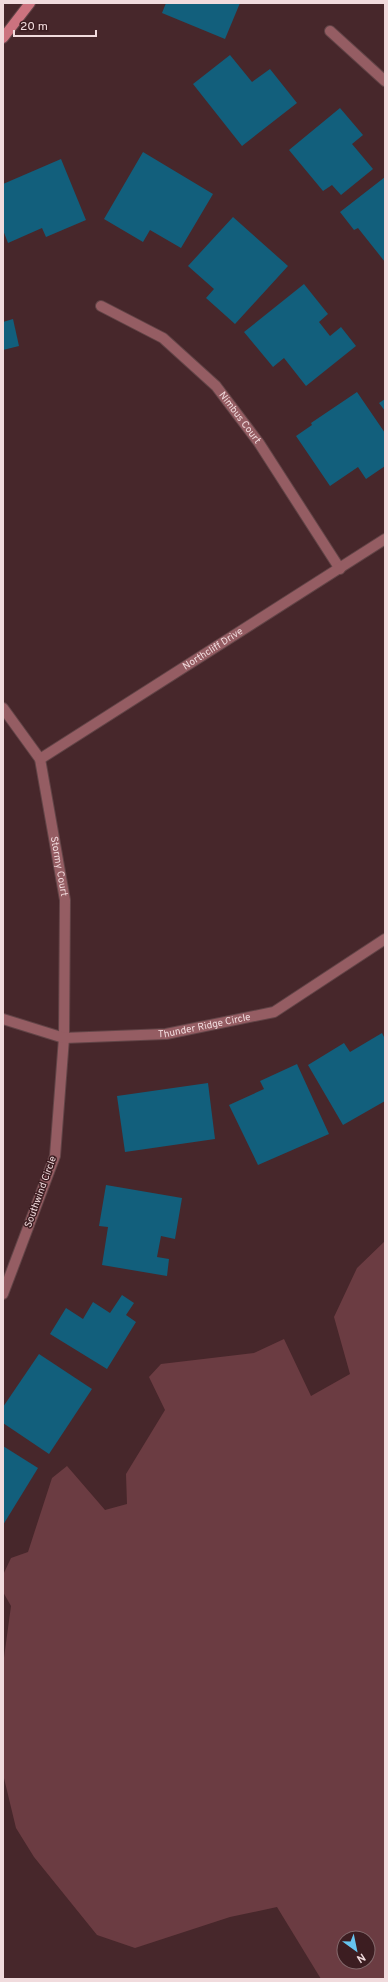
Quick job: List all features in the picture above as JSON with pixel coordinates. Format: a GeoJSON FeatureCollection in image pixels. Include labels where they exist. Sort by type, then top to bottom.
{"type":"FeatureCollection","features":[{"type":"Feature","properties":{"kind":"street"},"geometry":{"type":"LineString","coordinates":[[3,38],[30,3]]}},
{"type":"Feature","properties":{"kind":"street"},"geometry":{"type":"LineString","coordinates":[[330,31],[385,81]]}},
{"type":"Feature","properties":{"kind":"street","name":"Nimbus Court"},"geometry":{"type":"LineString","coordinates":[[101,306],[163,338],[216,386],[259,443],[340,569]]}},
{"type":"Feature","properties":{"kind":"street","name":"Northcliff Drive"},"geometry":{"type":"LineString","coordinates":[[40,759],[385,539]]}},
{"type":"Feature","properties":{"kind":"street","name":"Stormy Court"},"geometry":{"type":"LineString","coordinates":[[3,708],[40,759],[65,900],[64,1038]]}},
{"type":"Feature","properties":{"kind":"street","name":"Thunder Ridge Circle"},"geometry":{"type":"LineString","coordinates":[[3,1019],[64,1038],[166,1034],[274,1012],[385,938]]}},
{"type":"Feature","properties":{"kind":"street","name":"Southwind Circle"},"geometry":{"type":"LineString","coordinates":[[3,1294],[55,1156],[64,1038]]}},
{"type":"Feature","properties":{"kind":"shaded area"},"geometry":{"type":"Polygon","coordinates":[[[385,1241],[385,1979],[321,1979],[277,1907],[230,1917],[135,1948],[97,1935],[34,1857],[16,1828],[3,1774],[3,1665],[11,1606],[3,1592],[3,1575],[11,1558],[28,1552],[52,1478],[67,1466],[105,1510],[127,1504],[126,1474],[165,1410],[149,1377],[161,1364],[254,1353],[284,1339],[311,1396],[350,1374],[334,1317],[357,1268],[385,1241]]]}},
{"type":"Feature","properties":{"kind":"building"},"geometry":{"type":"Polygon","coordinates":[[[166,3],[240,3],[225,39],[162,13],[166,3]]]}},
{"type":"Feature","properties":{"kind":"building"},"geometry":{"type":"Polygon","coordinates":[[[230,55],[252,82],[270,69],[297,103],[242,146],[193,84],[230,55]]]}},
{"type":"Feature","properties":{"kind":"building"},"geometry":{"type":"Polygon","coordinates":[[[340,108],[363,135],[352,144],[373,169],[341,195],[332,185],[323,191],[289,150],[340,108]]]}},
{"type":"Feature","properties":{"kind":"building"},"geometry":{"type":"Polygon","coordinates":[[[143,152],[213,194],[181,248],[150,230],[143,242],[104,219],[143,152]]]}},
{"type":"Feature","properties":{"kind":"building"},"geometry":{"type":"Polygon","coordinates":[[[61,159],[86,220],[46,237],[42,228],[8,243],[3,230],[3,184],[61,159]]]}},
{"type":"Feature","properties":{"kind":"building"},"geometry":{"type":"Polygon","coordinates":[[[385,177],[385,262],[358,228],[354,230],[340,212],[385,177]]]}},
{"type":"Feature","properties":{"kind":"building"},"geometry":{"type":"Polygon","coordinates":[[[233,217],[288,266],[235,324],[206,298],[214,289],[188,266],[233,217]]]}},
{"type":"Feature","properties":{"kind":"building"},"geometry":{"type":"Polygon","coordinates":[[[304,284],[328,314],[319,322],[330,336],[341,327],[356,346],[306,386],[284,358],[273,367],[244,332],[304,284]]]}},
{"type":"Feature","properties":{"kind":"building"},"geometry":{"type":"Polygon","coordinates":[[[13,319],[19,346],[3,350],[3,322],[13,319]]]}},
{"type":"Feature","properties":{"kind":"building"},"geometry":{"type":"Polygon","coordinates":[[[357,392],[385,433],[385,466],[366,479],[358,467],[330,486],[296,436],[312,425],[311,423],[357,392]]]}},
{"type":"Feature","properties":{"kind":"building"},"geometry":{"type":"Polygon","coordinates":[[[385,399],[385,411],[379,403],[385,399]]]}},
{"type":"Feature","properties":{"kind":"building"},"geometry":{"type":"Polygon","coordinates":[[[382,1033],[385,1039],[385,1101],[343,1125],[308,1065],[344,1043],[350,1052],[382,1033]]]}},
{"type":"Feature","properties":{"kind":"building"},"geometry":{"type":"Polygon","coordinates":[[[297,1064],[329,1134],[258,1165],[229,1105],[264,1089],[260,1081],[297,1064]]]}},
{"type":"Feature","properties":{"kind":"building"},"geometry":{"type":"Polygon","coordinates":[[[208,1083],[215,1139],[125,1152],[117,1096],[208,1083]]]}},
{"type":"Feature","properties":{"kind":"building"},"geometry":{"type":"Polygon","coordinates":[[[106,1185],[182,1198],[175,1239],[161,1236],[157,1257],[169,1259],[167,1276],[102,1265],[108,1227],[99,1226],[106,1185]]]}},
{"type":"Feature","properties":{"kind":"building"},"geometry":{"type":"Polygon","coordinates":[[[122,1295],[134,1303],[126,1315],[136,1322],[107,1369],[50,1334],[66,1308],[83,1319],[93,1302],[110,1313],[122,1295]]]}},
{"type":"Feature","properties":{"kind":"building"},"geometry":{"type":"Polygon","coordinates":[[[39,1354],[92,1389],[49,1454],[3,1423],[3,1407],[39,1354]]]}},
{"type":"Feature","properties":{"kind":"building"},"geometry":{"type":"Polygon","coordinates":[[[3,1446],[38,1468],[3,1525],[3,1446]]]}}]}
